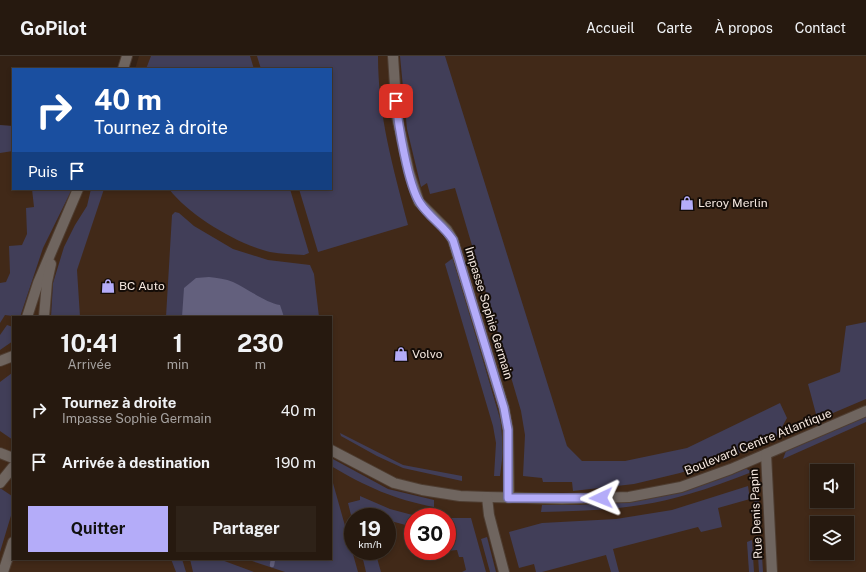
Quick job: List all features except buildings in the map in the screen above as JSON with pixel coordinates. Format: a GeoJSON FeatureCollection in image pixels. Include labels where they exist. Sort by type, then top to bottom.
{"type":"FeatureCollection","features":[{"type":"Feature","properties":{"kind":"street"},"geometry":{"type":"LineString","coordinates":[[123,68],[128,56]]}},
{"type":"Feature","properties":{"kind":"street","name":"Impasse Sophie Germain"},"geometry":{"type":"LineString","coordinates":[[394,56],[397,117],[409,172],[419,202],[447,230],[453,240],[504,408],[508,430],[508,498]]}},
{"type":"Feature","properties":{"kind":"street"},"geometry":{"type":"LineString","coordinates":[[27,316],[38,283],[78,190]]}},
{"type":"Feature","properties":{"kind":"street"},"geometry":{"type":"LineString","coordinates":[[44,316],[47,282],[57,241]]}},
{"type":"Feature","properties":{"kind":"street"},"geometry":{"type":"LineString","coordinates":[[0,361],[12,355]]}},
{"type":"Feature","properties":{"kind":"street","name":"Boulevard Centre Atlantique"},"geometry":{"type":"LineString","coordinates":[[332,451],[394,483],[447,494],[508,498],[562,499],[629,497],[681,487],[766,454],[866,411]]}},
{"type":"Feature","properties":{"kind":"street"},"geometry":{"type":"LineString","coordinates":[[0,452],[12,458]]}},
{"type":"Feature","properties":{"kind":"street","name":"Rue Denis Papin"},"geometry":{"type":"LineString","coordinates":[[766,454],[772,572]]}},
{"type":"Feature","properties":{"kind":"street"},"geometry":{"type":"LineString","coordinates":[[0,483],[12,468]]}},
{"type":"Feature","properties":{"kind":"street"},"geometry":{"type":"LineString","coordinates":[[487,497],[489,515],[504,572]]}},
{"type":"Feature","properties":{"kind":"street"},"geometry":{"type":"LineString","coordinates":[[3,572],[12,545]]}},
{"type":"Feature","properties":{"kind":"shaded area"},"geometry":{"type":"Polygon","coordinates":[[[139,56],[866,56],[866,572],[0,572],[0,125],[12,126],[12,190],[332,190],[332,68],[135,68],[139,56]]]}},
{"type":"Feature","properties":{"kind":"shaded area"},"geometry":{"type":"Polygon","coordinates":[[[151,56],[250,56],[254,68],[146,68],[151,56]]]}},
{"type":"Feature","properties":{"kind":"shaded area"},"geometry":{"type":"Polygon","coordinates":[[[257,56],[378,56],[381,100],[387,141],[408,225],[318,252],[299,190],[332,190],[332,68],[261,68],[257,56]]]}},
{"type":"Feature","properties":{"kind":"shaded area"},"geometry":{"type":"Polygon","coordinates":[[[400,56],[445,56],[567,446],[582,461],[625,461],[687,448],[780,403],[787,418],[776,438],[732,456],[680,473],[634,484],[573,491],[572,482],[543,482],[542,478],[523,476],[525,435],[521,411],[455,188],[430,194],[427,183],[421,187],[407,129],[400,56]]]}},
{"type":"Feature","properties":{"kind":"shaded area"},"geometry":{"type":"Polygon","coordinates":[[[0,125],[12,126],[12,151],[0,153],[0,125]]]}},
{"type":"Feature","properties":{"kind":"shaded area"},"geometry":{"type":"Polygon","coordinates":[[[32,190],[72,190],[43,248],[20,316],[5,315],[0,323],[0,283],[6,282],[10,273],[9,246],[22,245],[27,234],[26,208],[34,207],[32,190]]]}},
{"type":"Feature","properties":{"kind":"shaded area"},"geometry":{"type":"Polygon","coordinates":[[[91,190],[104,190],[77,270],[80,316],[51,316],[53,283],[64,247],[87,206],[91,190]]]}},
{"type":"Feature","properties":{"kind":"shaded area"},"geometry":{"type":"Polygon","coordinates":[[[170,190],[290,190],[309,253],[304,255],[274,253],[243,243],[201,219],[170,190]]]}},
{"type":"Feature","properties":{"kind":"shaded area"},"geometry":{"type":"Polygon","coordinates":[[[175,212],[179,213],[194,226],[233,249],[268,260],[310,265],[314,274],[319,316],[166,316],[172,215],[175,212]]]}},
{"type":"Feature","properties":{"kind":"shaded area"},"geometry":{"type":"Polygon","coordinates":[[[453,258],[501,422],[503,452],[500,476],[494,476],[496,443],[493,426],[445,264],[453,258]]]}},
{"type":"Feature","properties":{"kind":"shaded area"},"geometry":{"type":"Polygon","coordinates":[[[209,277],[233,282],[263,299],[280,305],[284,316],[182,316],[184,288],[196,278],[209,277]]]}},
{"type":"Feature","properties":{"kind":"shaded area"},"geometry":{"type":"Polygon","coordinates":[[[866,322],[866,399],[819,419],[816,414],[808,384],[840,372],[846,326],[866,322]]]}},
{"type":"Feature","properties":{"kind":"shaded area"},"geometry":{"type":"Polygon","coordinates":[[[7,325],[12,327],[12,342],[0,350],[0,335],[7,325]]]}},
{"type":"Feature","properties":{"kind":"shaded area"},"geometry":{"type":"Polygon","coordinates":[[[12,373],[12,439],[0,431],[0,382],[12,373]]]}},
{"type":"Feature","properties":{"kind":"shaded area"},"geometry":{"type":"Polygon","coordinates":[[[866,414],[866,422],[783,459],[786,451],[866,414]]]}},
{"type":"Feature","properties":{"kind":"shaded area"},"geometry":{"type":"Polygon","coordinates":[[[340,433],[403,465],[462,476],[462,481],[403,468],[377,456],[341,436],[340,433]]]}},
{"type":"Feature","properties":{"kind":"shaded area"},"geometry":{"type":"Polygon","coordinates":[[[332,459],[388,489],[434,500],[434,507],[393,496],[357,480],[332,467],[332,459]]]}},
{"type":"Feature","properties":{"kind":"shaded area"},"geometry":{"type":"Polygon","coordinates":[[[745,468],[752,472],[697,492],[653,503],[597,510],[541,512],[542,505],[580,505],[643,499],[745,468]]]}},
{"type":"Feature","properties":{"kind":"shaded area"},"geometry":{"type":"Polygon","coordinates":[[[332,480],[344,522],[344,560],[355,560],[358,572],[285,572],[249,560],[332,560],[332,480]]]}},
{"type":"Feature","properties":{"kind":"shaded area"},"geometry":{"type":"Polygon","coordinates":[[[753,483],[756,483],[760,510],[755,513],[753,483]]]}},
{"type":"Feature","properties":{"kind":"shaded area"},"geometry":{"type":"Polygon","coordinates":[[[748,486],[750,499],[718,508],[722,527],[701,532],[698,527],[613,549],[619,572],[611,572],[606,555],[542,572],[536,572],[534,564],[519,568],[509,532],[542,523],[616,519],[672,510],[748,486]]]}},
{"type":"Feature","properties":{"kind":"shaded area"},"geometry":{"type":"Polygon","coordinates":[[[0,488],[12,496],[12,512],[0,552],[0,488]]]}},
{"type":"Feature","properties":{"kind":"shaded area"},"geometry":{"type":"Polygon","coordinates":[[[360,496],[388,508],[349,508],[348,503],[360,500],[360,496]]]}},
{"type":"Feature","properties":{"kind":"shaded area"},"geometry":{"type":"Polygon","coordinates":[[[396,511],[404,513],[404,525],[396,522],[396,511]]]}},
{"type":"Feature","properties":{"kind":"shaded area"},"geometry":{"type":"Polygon","coordinates":[[[456,518],[471,518],[486,572],[462,572],[466,570],[463,557],[459,557],[457,550],[456,518]]]}},
{"type":"Feature","properties":{"kind":"shaded area"},"geometry":{"type":"Polygon","coordinates":[[[487,537],[496,572],[490,572],[481,539],[487,537]]]}},
{"type":"Feature","properties":{"kind":"shaded area"},"geometry":{"type":"Polygon","coordinates":[[[761,539],[763,572],[759,572],[757,540],[761,539]]]}},
{"type":"Feature","properties":{"kind":"shaded area"},"geometry":{"type":"Polygon","coordinates":[[[752,540],[754,572],[749,572],[747,542],[752,540]]]}},
{"type":"Feature","properties":{"kind":"shaded area"},"geometry":{"type":"Polygon","coordinates":[[[171,560],[182,560],[186,572],[176,572],[171,560]]]}},
{"type":"Feature","properties":{"kind":"shaded area"},"geometry":{"type":"Polygon","coordinates":[[[190,560],[222,560],[254,572],[193,572],[190,560]]]}},
{"type":"Feature","properties":{"kind":"shaded area"},"geometry":{"type":"Polygon","coordinates":[[[363,560],[378,560],[381,572],[366,572],[363,560]]]}},
{"type":"Feature","properties":{"kind":"waterway"},"geometry":{"type":"LineString","coordinates":[[272,565],[273,560]]}},
{"type":"Feature","properties":{"kind":"place","name":"Leroy Merlin"},"geometry":{"type":"Point","coordinates":[687,203]}},
{"type":"Feature","properties":{"kind":"place","name":"BC Auto"},"geometry":{"type":"Point","coordinates":[108,286]}},
{"type":"Feature","properties":{"kind":"place","name":"Volvo"},"geometry":{"type":"Point","coordinates":[401,354]}},
{"type":"Feature","properties":{"kind":"route"},"geometry":{"type":"LineString","coordinates":[[396,101],[397,117],[409,172],[419,202],[428,213],[447,230],[453,240],[504,408],[508,430],[508,498],[601,498]]}}]}
